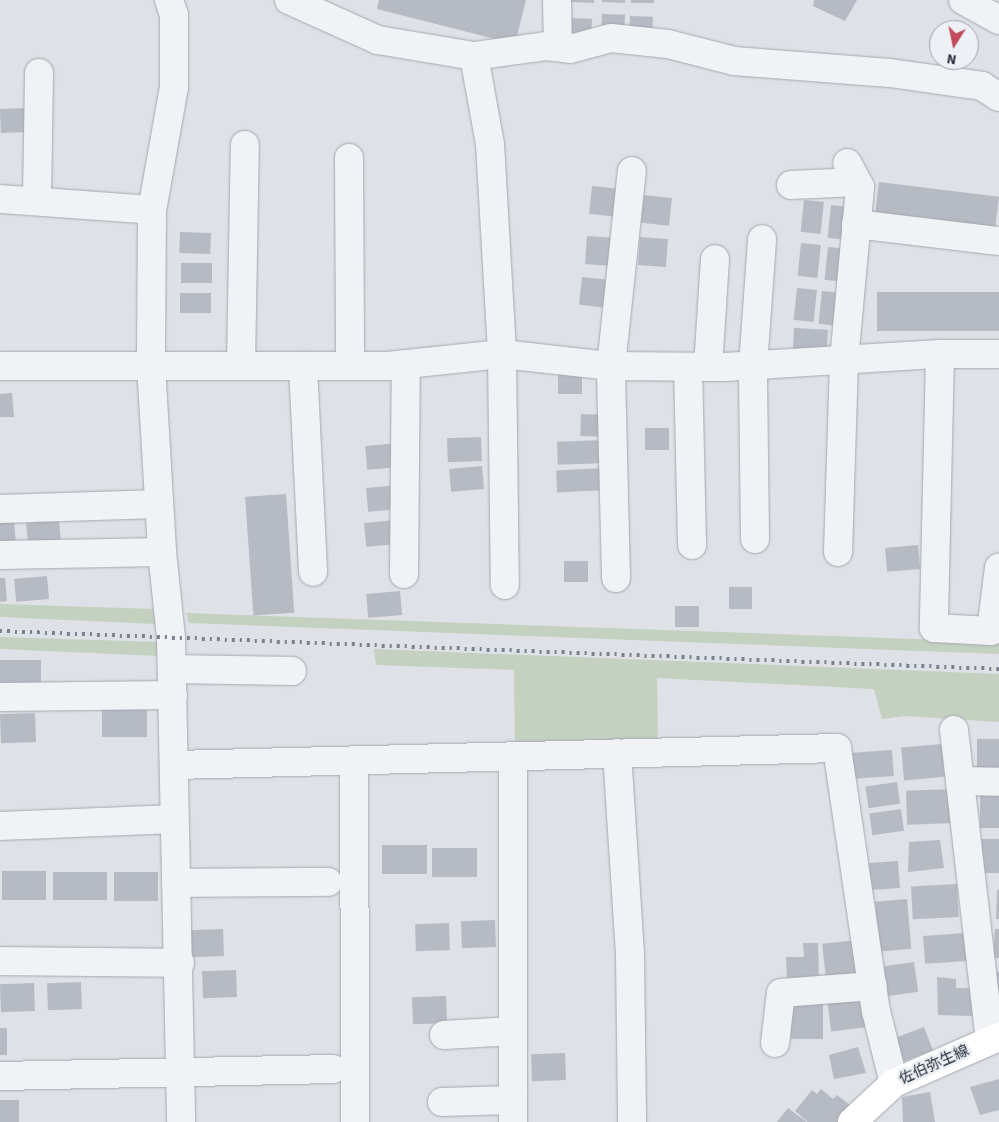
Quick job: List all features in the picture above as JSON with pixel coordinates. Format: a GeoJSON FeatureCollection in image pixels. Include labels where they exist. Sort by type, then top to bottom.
{"type":"FeatureCollection","features":[{"type":"Feature","properties":{"kind":"main road","name":"佐伯弥生線"},"geometry":{"type":"LineString","coordinates":[[852,1122],[894,1083],[995,1038]]}},
{"type":"Feature","properties":{"kind":"street"},"geometry":{"type":"LineString","coordinates":[[169,0],[174,15],[174,88],[152,210],[151,365],[172,682],[174,819],[180,963],[181,1122]]}},
{"type":"Feature","properties":{"kind":"street"},"geometry":{"type":"LineString","coordinates":[[289,0],[378,40],[474,56],[525,48],[558,47],[570,49],[611,38],[659,43],[734,61],[890,73],[973,85],[999,97]]}},
{"type":"Feature","properties":{"kind":"street"},"geometry":{"type":"LineString","coordinates":[[557,0],[558,47]]}},
{"type":"Feature","properties":{"kind":"street"},"geometry":{"type":"LineString","coordinates":[[963,0],[999,20]]}},
{"type":"Feature","properties":{"kind":"street"},"geometry":{"type":"LineString","coordinates":[[474,56],[490,144],[502,354],[504,585]]}},
{"type":"Feature","properties":{"kind":"street"},"geometry":{"type":"LineString","coordinates":[[37,201],[38,73]]}},
{"type":"Feature","properties":{"kind":"street"},"geometry":{"type":"LineString","coordinates":[[241,365],[245,145]]}},
{"type":"Feature","properties":{"kind":"street"},"geometry":{"type":"LineString","coordinates":[[349,158],[350,366]]}},
{"type":"Feature","properties":{"kind":"street"},"geometry":{"type":"LineString","coordinates":[[616,578],[611,366],[632,171]]}},
{"type":"Feature","properties":{"kind":"street"},"geometry":{"type":"LineString","coordinates":[[791,186],[852,172],[860,187],[844,360],[838,552]]}},
{"type":"Feature","properties":{"kind":"street"},"geometry":{"type":"LineString","coordinates":[[0,199],[152,210]]}},
{"type":"Feature","properties":{"kind":"street"},"geometry":{"type":"LineString","coordinates":[[856,224],[999,241]]}},
{"type":"Feature","properties":{"kind":"street"},"geometry":{"type":"LineString","coordinates":[[755,539],[752,366],[762,240]]}},
{"type":"Feature","properties":{"kind":"street"},"geometry":{"type":"LineString","coordinates":[[692,545],[698,367],[716,259]]}},
{"type":"Feature","properties":{"kind":"street"},"geometry":{"type":"LineString","coordinates":[[0,366],[350,366],[406,364],[502,354],[611,366],[698,367],[752,366],[940,354],[999,354]]}},
{"type":"Feature","properties":{"kind":"street"},"geometry":{"type":"LineString","coordinates":[[940,354],[934,628],[991,630],[999,568]]}},
{"type":"Feature","properties":{"kind":"street"},"geometry":{"type":"LineString","coordinates":[[404,574],[406,364]]}},
{"type":"Feature","properties":{"kind":"street"},"geometry":{"type":"LineString","coordinates":[[303,366],[313,572]]}},
{"type":"Feature","properties":{"kind":"street"},"geometry":{"type":"LineString","coordinates":[[0,510],[159,504]]}},
{"type":"Feature","properties":{"kind":"street"},"geometry":{"type":"LineString","coordinates":[[0,555],[162,552]]}},
{"type":"Feature","properties":{"kind":"street"},"geometry":{"type":"LineString","coordinates":[[0,697],[292,671]]}},
{"type":"Feature","properties":{"kind":"street"},"geometry":{"type":"LineString","coordinates":[[954,730],[995,1038]]}},
{"type":"Feature","properties":{"kind":"street"},"geometry":{"type":"LineString","coordinates":[[174,765],[837,748],[873,986],[894,1083]]}},
{"type":"Feature","properties":{"kind":"street"},"geometry":{"type":"LineString","coordinates":[[617,753],[630,954],[632,1122]]}},
{"type":"Feature","properties":{"kind":"street"},"geometry":{"type":"LineString","coordinates":[[442,1102],[513,1111],[513,756]]}},
{"type":"Feature","properties":{"kind":"street"},"geometry":{"type":"LineString","coordinates":[[354,760],[355,1122]]}},
{"type":"Feature","properties":{"kind":"street"},"geometry":{"type":"LineString","coordinates":[[960,781],[999,782]]}},
{"type":"Feature","properties":{"kind":"street"},"geometry":{"type":"LineString","coordinates":[[0,826],[174,819]]}},
{"type":"Feature","properties":{"kind":"street"},"geometry":{"type":"LineString","coordinates":[[177,883],[328,882]]}},
{"type":"Feature","properties":{"kind":"street"},"geometry":{"type":"LineString","coordinates":[[0,961],[180,963]]}},
{"type":"Feature","properties":{"kind":"street"},"geometry":{"type":"LineString","coordinates":[[775,1043],[780,993],[873,986]]}},
{"type":"Feature","properties":{"kind":"street"},"geometry":{"type":"LineString","coordinates":[[444,1034],[514,1031]]}},
{"type":"Feature","properties":{"kind":"street"},"geometry":{"type":"LineString","coordinates":[[0,1076],[333,1069]]}},
{"type":"Feature","properties":{"kind":"green space"},"geometry":{"type":"Polygon","coordinates":[[[0,604],[155,609],[156,624],[0,617],[0,604]]]}},
{"type":"Feature","properties":{"kind":"green space"},"geometry":{"type":"Polygon","coordinates":[[[186,613],[999,642],[999,654],[189,623],[186,613]]]}},
{"type":"Feature","properties":{"kind":"green space"},"geometry":{"type":"Polygon","coordinates":[[[0,637],[160,642],[159,656],[0,649],[0,637]]]}},
{"type":"Feature","properties":{"kind":"green space"},"geometry":{"type":"Polygon","coordinates":[[[374,649],[999,674],[999,722],[905,716],[882,719],[874,689],[657,678],[658,744],[515,750],[514,670],[376,665],[374,649]]]}},
{"type":"Feature","properties":{"kind":"building"},"geometry":{"type":"Polygon","coordinates":[[[379,0],[526,0],[515,44],[377,9],[379,0]]]}},
{"type":"Feature","properties":{"kind":"building"},"geometry":{"type":"Polygon","coordinates":[[[571,0],[594,0],[594,3],[571,2],[571,0]]]}},
{"type":"Feature","properties":{"kind":"building"},"geometry":{"type":"Polygon","coordinates":[[[602,0],[625,0],[625,3],[602,2],[602,0]]]}},
{"type":"Feature","properties":{"kind":"building"},"geometry":{"type":"Polygon","coordinates":[[[631,0],[654,0],[654,3],[631,3],[631,0]]]}},
{"type":"Feature","properties":{"kind":"building"},"geometry":{"type":"Polygon","coordinates":[[[814,0],[857,0],[845,21],[813,6],[814,0]]]}},
{"type":"Feature","properties":{"kind":"building"},"geometry":{"type":"Polygon","coordinates":[[[602,14],[625,15],[624,33],[601,32],[602,14]]]}},
{"type":"Feature","properties":{"kind":"building"},"geometry":{"type":"Polygon","coordinates":[[[630,16],[653,17],[652,35],[629,34],[630,16]]]}},
{"type":"Feature","properties":{"kind":"building"},"geometry":{"type":"Polygon","coordinates":[[[569,18],[592,19],[591,37],[568,36],[569,18]]]}},
{"type":"Feature","properties":{"kind":"building"},"geometry":{"type":"Polygon","coordinates":[[[26,108],[27,132],[1,133],[0,109],[26,108]]]}},
{"type":"Feature","properties":{"kind":"building"},"geometry":{"type":"Polygon","coordinates":[[[879,182],[999,197],[994,235],[874,221],[879,182]]]}},
{"type":"Feature","properties":{"kind":"building"},"geometry":{"type":"Polygon","coordinates":[[[592,186],[621,189],[618,217],[589,214],[592,186]]]}},
{"type":"Feature","properties":{"kind":"building"},"geometry":{"type":"Polygon","coordinates":[[[644,195],[672,198],[669,226],[641,223],[644,195]]]}},
{"type":"Feature","properties":{"kind":"building"},"geometry":{"type":"Polygon","coordinates":[[[804,200],[824,202],[821,234],[801,232],[804,200]]]}},
{"type":"Feature","properties":{"kind":"building"},"geometry":{"type":"Polygon","coordinates":[[[831,205],[851,207],[847,240],[828,238],[831,205]]]}},
{"type":"Feature","properties":{"kind":"building"},"geometry":{"type":"Polygon","coordinates":[[[180,232],[211,233],[210,254],[179,253],[180,232]]]}},
{"type":"Feature","properties":{"kind":"building"},"geometry":{"type":"Polygon","coordinates":[[[587,236],[616,238],[614,266],[585,264],[587,236]]]}},
{"type":"Feature","properties":{"kind":"building"},"geometry":{"type":"Polygon","coordinates":[[[640,237],[668,239],[666,267],[638,265],[640,237]]]}},
{"type":"Feature","properties":{"kind":"building"},"geometry":{"type":"Polygon","coordinates":[[[801,243],[821,245],[817,278],[798,276],[801,243]]]}},
{"type":"Feature","properties":{"kind":"building"},"geometry":{"type":"Polygon","coordinates":[[[828,247],[847,249],[843,282],[825,280],[828,247]]]}},
{"type":"Feature","properties":{"kind":"building"},"geometry":{"type":"Polygon","coordinates":[[[181,263],[212,263],[212,283],[181,283],[181,263]]]}},
{"type":"Feature","properties":{"kind":"building"},"geometry":{"type":"Polygon","coordinates":[[[582,277],[611,280],[608,308],[579,305],[582,277]]]}},
{"type":"Feature","properties":{"kind":"building"},"geometry":{"type":"Polygon","coordinates":[[[797,288],[817,290],[814,322],[794,320],[797,288]]]}},
{"type":"Feature","properties":{"kind":"building"},"geometry":{"type":"Polygon","coordinates":[[[822,291],[842,293],[838,326],[819,324],[822,291]]]}},
{"type":"Feature","properties":{"kind":"building"},"geometry":{"type":"Polygon","coordinates":[[[877,292],[999,292],[999,331],[877,331],[877,292]]]}},
{"type":"Feature","properties":{"kind":"building"},"geometry":{"type":"Polygon","coordinates":[[[180,293],[211,293],[211,313],[180,313],[180,293]]]}},
{"type":"Feature","properties":{"kind":"building"},"geometry":{"type":"Polygon","coordinates":[[[794,328],[828,330],[827,353],[793,351],[794,328]]]}},
{"type":"Feature","properties":{"kind":"building"},"geometry":{"type":"Polygon","coordinates":[[[558,372],[582,372],[582,394],[558,394],[558,372]]]}},
{"type":"Feature","properties":{"kind":"building"},"geometry":{"type":"Polygon","coordinates":[[[12,393],[14,417],[0,417],[0,394],[12,393]]]}},
{"type":"Feature","properties":{"kind":"building"},"geometry":{"type":"Polygon","coordinates":[[[581,414],[605,415],[604,437],[580,436],[581,414]]]}},
{"type":"Feature","properties":{"kind":"building"},"geometry":{"type":"Polygon","coordinates":[[[645,428],[669,428],[669,450],[645,450],[645,428]]]}},
{"type":"Feature","properties":{"kind":"building"},"geometry":{"type":"Polygon","coordinates":[[[481,437],[482,461],[448,462],[447,438],[481,437]]]}},
{"type":"Feature","properties":{"kind":"building"},"geometry":{"type":"Polygon","coordinates":[[[605,440],[606,463],[558,465],[557,442],[605,440]]]}},
{"type":"Feature","properties":{"kind":"building"},"geometry":{"type":"Polygon","coordinates":[[[399,443],[401,467],[367,470],[365,446],[399,443]]]}},
{"type":"Feature","properties":{"kind":"building"},"geometry":{"type":"Polygon","coordinates":[[[482,466],[484,489],[451,492],[449,469],[482,466]]]}},
{"type":"Feature","properties":{"kind":"building"},"geometry":{"type":"Polygon","coordinates":[[[604,468],[605,490],[557,492],[556,471],[604,468]]]}},
{"type":"Feature","properties":{"kind":"building"},"geometry":{"type":"Polygon","coordinates":[[[399,485],[401,509],[368,512],[366,488],[399,485]]]}},
{"type":"Feature","properties":{"kind":"building"},"geometry":{"type":"Polygon","coordinates":[[[286,494],[294,613],[253,616],[245,497],[286,494]]]}},
{"type":"Feature","properties":{"kind":"building"},"geometry":{"type":"Polygon","coordinates":[[[59,520],[61,544],[28,547],[26,523],[59,520]]]}},
{"type":"Feature","properties":{"kind":"building"},"geometry":{"type":"Polygon","coordinates":[[[397,520],[399,544],[366,547],[364,523],[397,520]]]}},
{"type":"Feature","properties":{"kind":"building"},"geometry":{"type":"Polygon","coordinates":[[[14,521],[16,545],[0,545],[0,522],[14,521]]]}},
{"type":"Feature","properties":{"kind":"building"},"geometry":{"type":"Polygon","coordinates":[[[918,545],[920,569],[887,572],[885,548],[918,545]]]}},
{"type":"Feature","properties":{"kind":"building"},"geometry":{"type":"Polygon","coordinates":[[[564,561],[588,561],[588,582],[564,582],[564,561]]]}},
{"type":"Feature","properties":{"kind":"building"},"geometry":{"type":"Polygon","coordinates":[[[47,576],[49,599],[16,602],[14,579],[47,576]]]}},
{"type":"Feature","properties":{"kind":"building"},"geometry":{"type":"Polygon","coordinates":[[[0,578],[5,578],[7,601],[0,602],[0,578]]]}},
{"type":"Feature","properties":{"kind":"building"},"geometry":{"type":"Polygon","coordinates":[[[729,587],[752,587],[752,609],[729,609],[729,587]]]}},
{"type":"Feature","properties":{"kind":"building"},"geometry":{"type":"Polygon","coordinates":[[[400,591],[402,615],[368,618],[366,594],[400,591]]]}},
{"type":"Feature","properties":{"kind":"building"},"geometry":{"type":"Polygon","coordinates":[[[675,606],[699,606],[699,627],[675,627],[675,606]]]}},
{"type":"Feature","properties":{"kind":"building"},"geometry":{"type":"Polygon","coordinates":[[[0,660],[41,660],[41,689],[0,689],[0,660]]]}},
{"type":"Feature","properties":{"kind":"building"},"geometry":{"type":"Polygon","coordinates":[[[102,709],[147,709],[147,737],[102,737],[102,709]]]}},
{"type":"Feature","properties":{"kind":"building"},"geometry":{"type":"Polygon","coordinates":[[[35,713],[36,742],[1,743],[0,714],[35,713]]]}},
{"type":"Feature","properties":{"kind":"building"},"geometry":{"type":"Polygon","coordinates":[[[977,739],[999,739],[999,774],[977,774],[977,739]]]}},
{"type":"Feature","properties":{"kind":"building"},"geometry":{"type":"Polygon","coordinates":[[[942,744],[945,777],[904,780],[901,748],[942,744]]]}},
{"type":"Feature","properties":{"kind":"building"},"geometry":{"type":"Polygon","coordinates":[[[892,750],[894,776],[854,779],[852,753],[892,750]]]}},
{"type":"Feature","properties":{"kind":"building"},"geometry":{"type":"Polygon","coordinates":[[[897,782],[900,804],[868,808],[865,786],[897,782]]]}},
{"type":"Feature","properties":{"kind":"building"},"geometry":{"type":"Polygon","coordinates":[[[954,789],[955,823],[907,825],[906,791],[954,789]]]}},
{"type":"Feature","properties":{"kind":"building"},"geometry":{"type":"Polygon","coordinates":[[[980,793],[999,793],[999,828],[980,828],[980,793]]]}},
{"type":"Feature","properties":{"kind":"building"},"geometry":{"type":"Polygon","coordinates":[[[901,809],[904,831],[872,835],[869,813],[901,809]]]}},
{"type":"Feature","properties":{"kind":"building"},"geometry":{"type":"Polygon","coordinates":[[[982,839],[999,839],[999,873],[982,873],[982,839]]]}},
{"type":"Feature","properties":{"kind":"building"},"geometry":{"type":"Polygon","coordinates":[[[940,840],[944,868],[908,872],[909,842],[940,840]]]}},
{"type":"Feature","properties":{"kind":"building"},"geometry":{"type":"Polygon","coordinates":[[[382,845],[427,845],[427,874],[382,874],[382,845]]]}},
{"type":"Feature","properties":{"kind":"building"},"geometry":{"type":"Polygon","coordinates":[[[432,848],[477,848],[477,877],[432,877],[432,848]]]}},
{"type":"Feature","properties":{"kind":"building"},"geometry":{"type":"Polygon","coordinates":[[[898,861],[900,888],[865,890],[863,863],[898,861]]]}},
{"type":"Feature","properties":{"kind":"building"},"geometry":{"type":"Polygon","coordinates":[[[2,871],[46,871],[46,900],[2,900],[2,871]]]}},
{"type":"Feature","properties":{"kind":"building"},"geometry":{"type":"Polygon","coordinates":[[[53,872],[107,872],[107,900],[53,900],[53,872]]]}},
{"type":"Feature","properties":{"kind":"building"},"geometry":{"type":"Polygon","coordinates":[[[114,872],[158,872],[158,901],[114,901],[114,872]]]}},
{"type":"Feature","properties":{"kind":"building"},"geometry":{"type":"Polygon","coordinates":[[[957,884],[959,917],[913,919],[911,886],[957,884]]]}},
{"type":"Feature","properties":{"kind":"building"},"geometry":{"type":"Polygon","coordinates":[[[997,890],[999,890],[999,919],[996,919],[997,890]]]}},
{"type":"Feature","properties":{"kind":"building"},"geometry":{"type":"Polygon","coordinates":[[[907,899],[911,949],[879,952],[875,902],[907,899]]]}},
{"type":"Feature","properties":{"kind":"building"},"geometry":{"type":"Polygon","coordinates":[[[495,920],[496,947],[462,948],[461,921],[495,920]]]}},
{"type":"Feature","properties":{"kind":"building"},"geometry":{"type":"Polygon","coordinates":[[[449,923],[450,950],[416,951],[415,924],[449,923]]]}},
{"type":"Feature","properties":{"kind":"building"},"geometry":{"type":"Polygon","coordinates":[[[223,929],[224,956],[191,957],[190,930],[223,929]]]}},
{"type":"Feature","properties":{"kind":"building"},"geometry":{"type":"Polygon","coordinates":[[[995,929],[999,929],[999,958],[993,958],[995,929]]]}},
{"type":"Feature","properties":{"kind":"building"},"geometry":{"type":"Polygon","coordinates":[[[965,933],[967,961],[925,964],[923,936],[965,933]]]}},
{"type":"Feature","properties":{"kind":"building"},"geometry":{"type":"Polygon","coordinates":[[[858,940],[862,978],[826,982],[822,944],[858,940]]]}},
{"type":"Feature","properties":{"kind":"building"},"geometry":{"type":"Polygon","coordinates":[[[803,943],[818,943],[819,982],[787,983],[786,957],[804,957],[803,943]]]}},
{"type":"Feature","properties":{"kind":"building"},"geometry":{"type":"Polygon","coordinates":[[[914,962],[918,992],[886,996],[882,966],[914,962]]]}},
{"type":"Feature","properties":{"kind":"building"},"geometry":{"type":"Polygon","coordinates":[[[236,970],[237,997],[203,998],[202,971],[236,970]]]}},
{"type":"Feature","properties":{"kind":"building"},"geometry":{"type":"Polygon","coordinates":[[[997,972],[999,972],[999,998],[996,998],[997,972]]]}},
{"type":"Feature","properties":{"kind":"building"},"geometry":{"type":"Polygon","coordinates":[[[937,977],[956,979],[956,988],[972,988],[974,1016],[938,1015],[937,977]]]}},
{"type":"Feature","properties":{"kind":"building"},"geometry":{"type":"Polygon","coordinates":[[[81,982],[82,1009],[48,1010],[47,983],[81,982]]]}},
{"type":"Feature","properties":{"kind":"building"},"geometry":{"type":"Polygon","coordinates":[[[34,983],[35,1011],[1,1012],[0,984],[34,983]]]}},
{"type":"Feature","properties":{"kind":"building"},"geometry":{"type":"Polygon","coordinates":[[[446,996],[447,1023],[413,1024],[412,997],[446,996]]]}},
{"type":"Feature","properties":{"kind":"building"},"geometry":{"type":"Polygon","coordinates":[[[866,996],[870,1027],[831,1032],[827,1001],[866,996]]]}},
{"type":"Feature","properties":{"kind":"building"},"geometry":{"type":"Polygon","coordinates":[[[791,1003],[823,1003],[823,1039],[791,1039],[791,1003]]]}},
{"type":"Feature","properties":{"kind":"building"},"geometry":{"type":"Polygon","coordinates":[[[924,1027],[933,1050],[904,1061],[895,1038],[924,1027]]]}},
{"type":"Feature","properties":{"kind":"building"},"geometry":{"type":"Polygon","coordinates":[[[0,1028],[7,1028],[7,1055],[0,1055],[0,1028]]]}},
{"type":"Feature","properties":{"kind":"building"},"geometry":{"type":"Polygon","coordinates":[[[858,1047],[866,1073],[834,1079],[829,1055],[858,1047]]]}},
{"type":"Feature","properties":{"kind":"building"},"geometry":{"type":"Polygon","coordinates":[[[565,1053],[566,1080],[532,1081],[531,1054],[565,1053]]]}},
{"type":"Feature","properties":{"kind":"building"},"geometry":{"type":"Polygon","coordinates":[[[999,1079],[999,1110],[980,1115],[970,1087],[999,1079]]]}},
{"type":"Feature","properties":{"kind":"building"},"geometry":{"type":"Polygon","coordinates":[[[821,1089],[833,1099],[837,1095],[850,1105],[837,1122],[808,1122],[795,1111],[812,1090],[817,1094],[821,1089]]]}},
{"type":"Feature","properties":{"kind":"building"},"geometry":{"type":"Polygon","coordinates":[[[930,1092],[935,1122],[903,1122],[902,1097],[930,1092]]]}},
{"type":"Feature","properties":{"kind":"building"},"geometry":{"type":"Polygon","coordinates":[[[0,1100],[19,1100],[19,1122],[0,1122],[0,1100]]]}},
{"type":"Feature","properties":{"kind":"building"},"geometry":{"type":"Polygon","coordinates":[[[788,1108],[807,1122],[777,1122],[788,1108]]]}},
{"type":"Feature","properties":{"kind":"railway"},"geometry":{"type":"LineString","coordinates":[[0,631],[999,669]]}}]}
